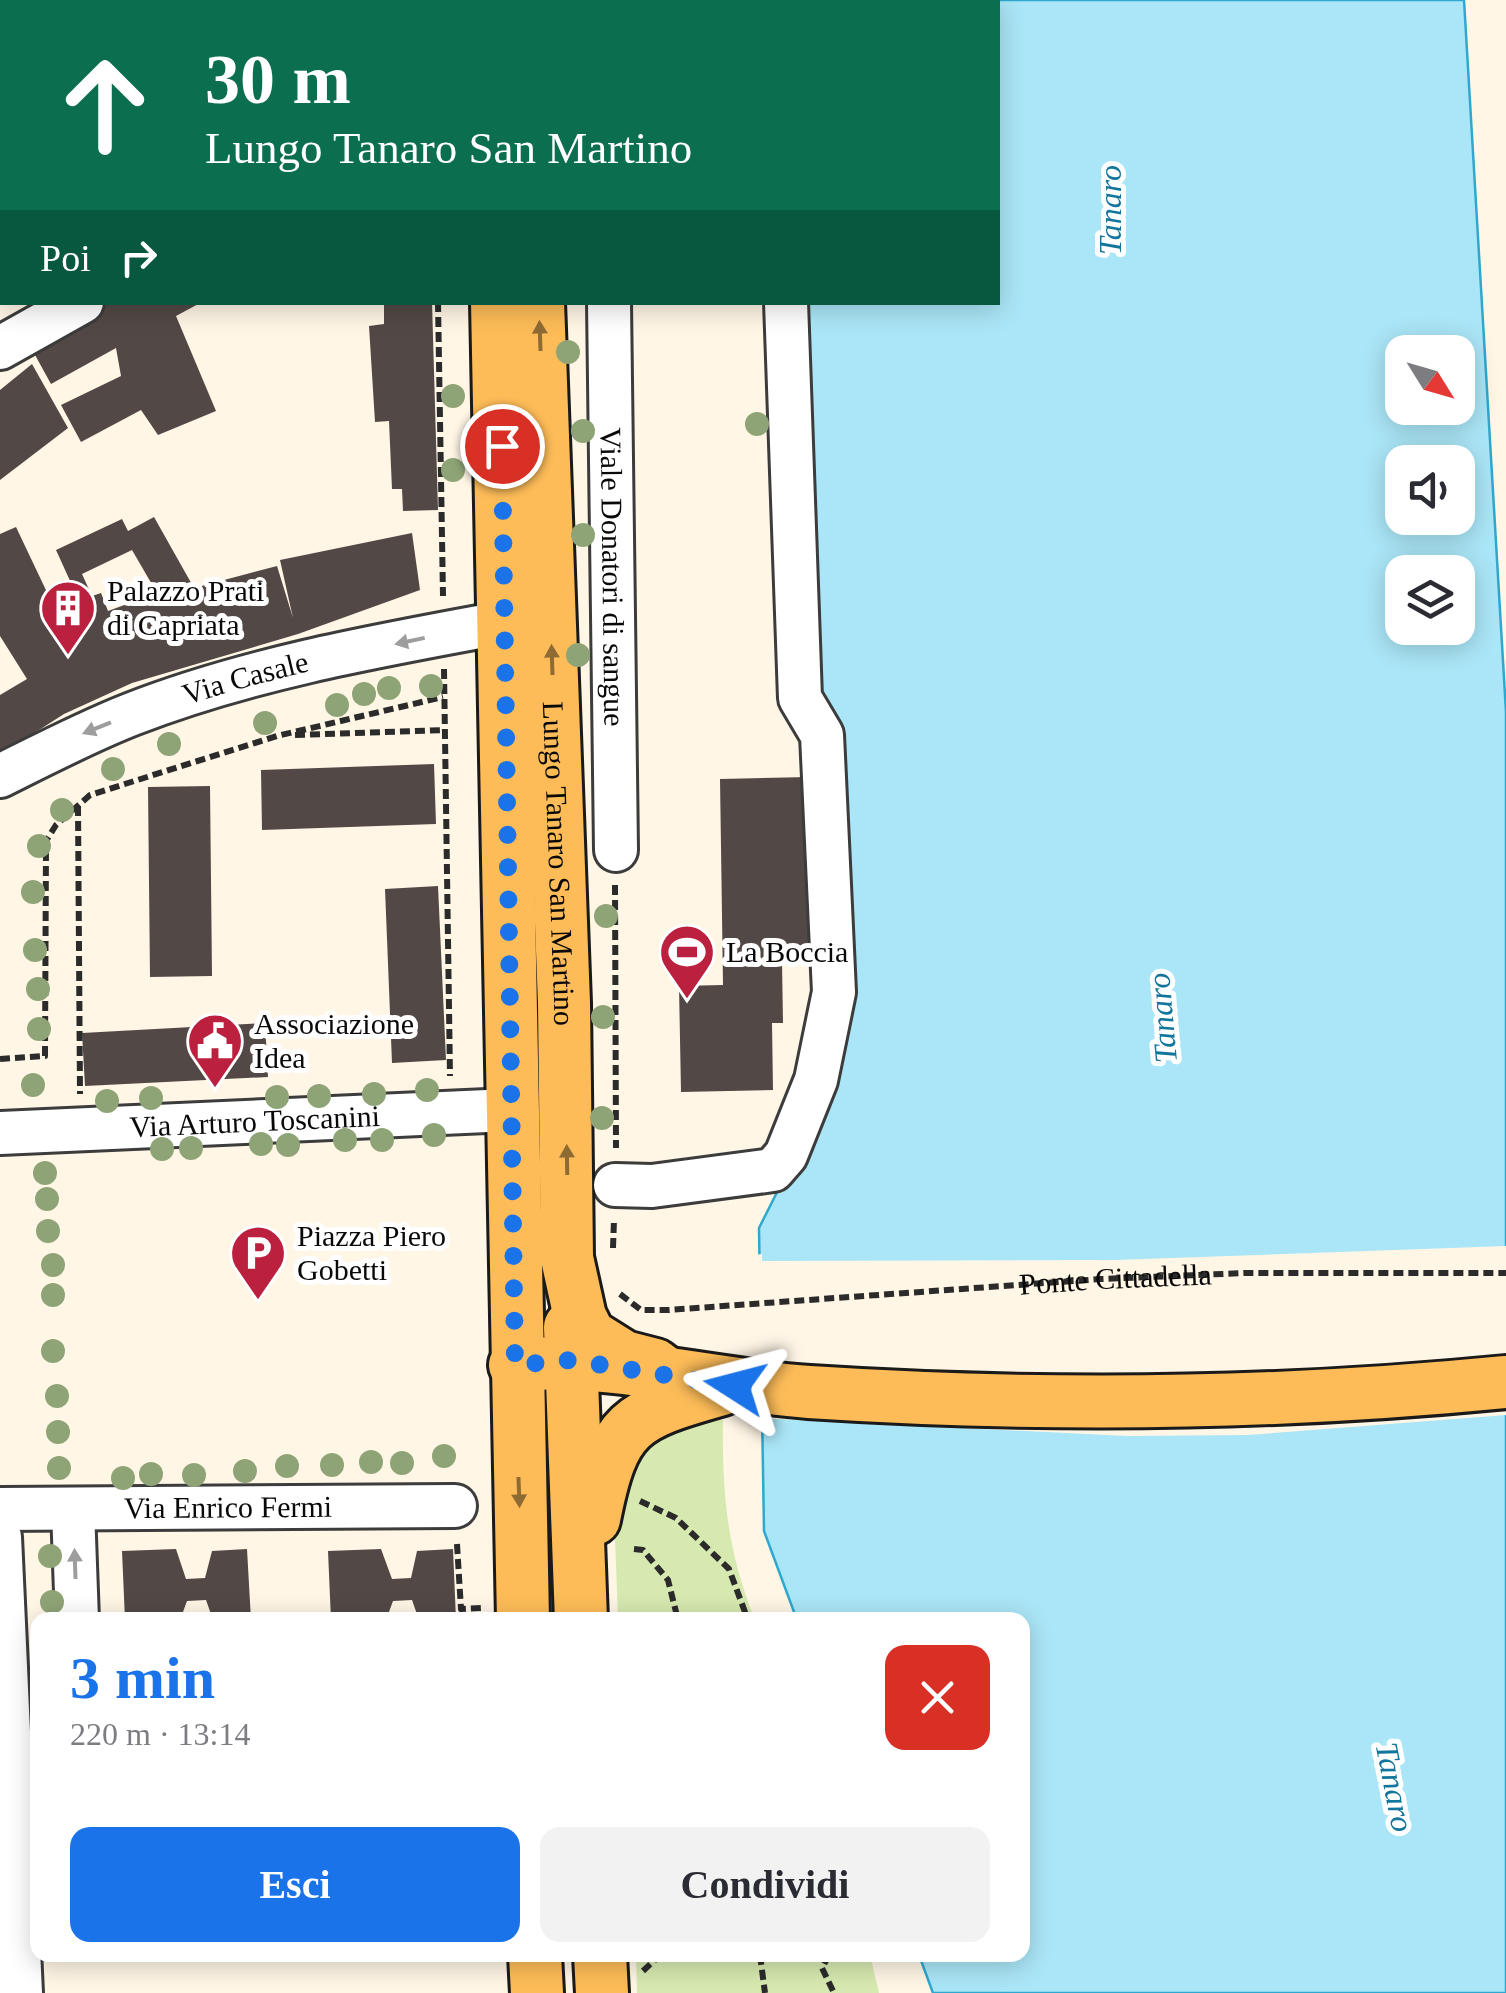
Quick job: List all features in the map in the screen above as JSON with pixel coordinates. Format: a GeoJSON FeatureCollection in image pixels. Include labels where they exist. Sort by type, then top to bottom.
{"type":"FeatureCollection","features":[{"type":"Feature","properties":{"kind":"main road","name":"Lungo Tanaro San Martino"},"geometry":{"type":"LineString","coordinates":[[497,305],[506,622],[516,1380],[502,1612]]}},
{"type":"Feature","properties":{"kind":"main road","name":"Lungo Tanaro San Martino"},"geometry":{"type":"LineString","coordinates":[[538,305],[564,984],[590,1258],[580,1317],[589,1335],[624,1357],[655,1365],[697,1386]]}},
{"type":"Feature","properties":{"kind":"main road"},"geometry":{"type":"LineString","coordinates":[[584,1612],[572,1374],[590,1258]]}},
{"type":"Feature","properties":{"kind":"main road"},"geometry":{"type":"LineString","coordinates":[[516,1380],[572,1374],[697,1386],[967,1402],[1122,1405],[1285,1400],[1506,1382]]}},
{"type":"Feature","properties":{"kind":"main road"},"geometry":{"type":"LineString","coordinates":[[585,1612],[594,1517],[612,1449],[634,1422],[697,1386]]}},
{"type":"Feature","properties":{"kind":"main road"},"geometry":{"type":"LineString","coordinates":[[535,1962],[537,1993]]}},
{"type":"Feature","properties":{"kind":"street"},"geometry":{"type":"LineString","coordinates":[[0,348],[77,305]]}},
{"type":"Feature","properties":{"kind":"street","name":"Viale Donatori di sangue"},"geometry":{"type":"LineString","coordinates":[[608,305],[616,850]]}},
{"type":"Feature","properties":{"kind":"street"},"geometry":{"type":"LineString","coordinates":[[615,1185],[652,1186],[773,1170],[786,1155],[816,1080],[834,992],[822,735],[800,698],[786,305]]}},
{"type":"Feature","properties":{"kind":"street","name":"Via Casale"},"geometry":{"type":"LineString","coordinates":[[0,776],[82,734],[185,696],[506,622]]}},
{"type":"Feature","properties":{"kind":"street","name":"Via Arturo Toscanini"},"geometry":{"type":"LineString","coordinates":[[0,1133],[510,1110]]}},
{"type":"Feature","properties":{"kind":"street"},"geometry":{"type":"LineString","coordinates":[[72,1508],[77,1612]]}},
{"type":"Feature","properties":{"kind":"street","name":"Via Enrico Fermi"},"geometry":{"type":"LineString","coordinates":[[0,1509],[455,1519]]}},
{"type":"Feature","properties":{"kind":"street"},"geometry":{"type":"LineString","coordinates":[[0,1537],[2,1671],[28,1937],[21,1993]]}},
{"type":"Feature","properties":{"kind":"path"},"geometry":{"type":"LineString","coordinates":[[438,305],[451,1114]]}},
{"type":"Feature","properties":{"kind":"path"},"geometry":{"type":"LineString","coordinates":[[0,1059],[45,1056],[46,841],[90,794],[276,736],[443,697]]}},
{"type":"Feature","properties":{"kind":"path"},"geometry":{"type":"LineString","coordinates":[[276,736],[444,730]]}},
{"type":"Feature","properties":{"kind":"path"},"geometry":{"type":"LineString","coordinates":[[78,805],[80,1096]]}},
{"type":"Feature","properties":{"kind":"path"},"geometry":{"type":"LineString","coordinates":[[590,1258],[615,1185],[616,850]]}},
{"type":"Feature","properties":{"kind":"path","name":"Ponte Cittadella"},"geometry":{"type":"LineString","coordinates":[[615,1279],[622,1300],[641,1310],[1101,1279],[1245,1273],[1506,1273]]}},
{"type":"Feature","properties":{"kind":"path"},"geometry":{"type":"LineString","coordinates":[[632,1500],[656,1504],[676,1518],[729,1569],[745,1612]]}},
{"type":"Feature","properties":{"kind":"path"},"geometry":{"type":"LineString","coordinates":[[455,1519],[460,1610],[481,1612]]}},
{"type":"Feature","properties":{"kind":"path"},"geometry":{"type":"LineString","coordinates":[[634,1550],[643,1550],[668,1580],[676,1612]]}},
{"type":"Feature","properties":{"kind":"path"},"geometry":{"type":"LineString","coordinates":[[615,1973],[642,1962]]}},
{"type":"Feature","properties":{"kind":"path"},"geometry":{"type":"LineString","coordinates":[[761,1962],[765,1993]]}},
{"type":"Feature","properties":{"kind":"path"},"geometry":{"type":"LineString","coordinates":[[825,1962],[822,1968],[834,1993]]}},
{"type":"Feature","properties":{"kind":"green space"},"geometry":{"type":"Polygon","coordinates":[[[700,1420],[723,1420],[728,1522],[752,1612],[618,1612],[614,1510],[635,1436],[700,1420]]]}},
{"type":"Feature","properties":{"kind":"green space"},"geometry":{"type":"Polygon","coordinates":[[[636,1962],[872,1962],[879,1993],[637,1993],[636,1962]]]}},
{"type":"Feature","properties":{"kind":"water","name":"Tanaro"},"geometry":{"type":"Polygon","coordinates":[[[1000,0],[1464,0],[1506,712],[1506,1993],[933,1993],[922,1962],[1030,1962],[1030,1612],[794,1612],[764,1531],[759,1228],[818,1111],[816,694],[800,305],[1000,305],[1000,0]]]}},
{"type":"Feature","properties":{"kind":"pier"},"geometry":{"type":"Polygon","coordinates":[[[1506,1246],[1506,1415],[1248,1435],[1127,1436],[757,1418],[754,1255],[762,1254],[762,1261],[1115,1260],[1506,1246]]]}},
{"type":"Feature","properties":{"kind":"building"},"geometry":{"type":"Polygon","coordinates":[[[101,305],[196,305],[176,316],[216,411],[158,435],[141,410],[81,442],[61,405],[121,376],[116,348],[51,384],[29,344],[101,305]]]}},
{"type":"Feature","properties":{"kind":"building"},"geometry":{"type":"Polygon","coordinates":[[[384,305],[432,305],[438,510],[403,511],[402,489],[392,489],[389,421],[375,422],[369,326],[384,324],[384,305]]]}},
{"type":"Feature","properties":{"kind":"building"},"geometry":{"type":"Polygon","coordinates":[[[32,364],[68,428],[0,480],[0,390],[32,364]]]}},
{"type":"Feature","properties":{"kind":"building"},"geometry":{"type":"Polygon","coordinates":[[[154,517],[194,588],[277,566],[293,618],[280,560],[412,533],[420,590],[298,634],[132,683],[64,714],[0,755],[0,695],[27,679],[0,636],[0,534],[16,527],[63,626],[86,616],[56,550],[122,519],[128,531],[154,517]],[[132,550],[82,574],[92,596],[101,593],[108,611],[157,593],[132,550]]]}},
{"type":"Feature","properties":{"kind":"building"},"geometry":{"type":"Polygon","coordinates":[[[434,764],[436,824],[262,830],[261,770],[434,764]]]}},
{"type":"Feature","properties":{"kind":"building"},"geometry":{"type":"Polygon","coordinates":[[[809,777],[812,961],[782,961],[783,1023],[772,1023],[773,1090],[681,1092],[679,986],[723,985],[720,779],[809,777]]]}},
{"type":"Feature","properties":{"kind":"building"},"geometry":{"type":"Polygon","coordinates":[[[210,786],[212,976],[150,977],[148,787],[210,786]]]}},
{"type":"Feature","properties":{"kind":"building"},"geometry":{"type":"Polygon","coordinates":[[[438,886],[446,1060],[392,1063],[385,889],[438,886]]]}},
{"type":"Feature","properties":{"kind":"building"},"geometry":{"type":"Polygon","coordinates":[[[265,1023],[268,1077],[85,1086],[82,1033],[265,1023]]]}},
{"type":"Feature","properties":{"kind":"building"},"geometry":{"type":"Polygon","coordinates":[[[176,1549],[186,1579],[205,1578],[212,1551],[247,1549],[251,1612],[210,1612],[206,1600],[187,1601],[183,1612],[125,1612],[122,1551],[176,1549]]]}},
{"type":"Feature","properties":{"kind":"building"},"geometry":{"type":"Polygon","coordinates":[[[381,1549],[392,1579],[411,1578],[417,1551],[453,1549],[456,1612],[416,1612],[412,1600],[393,1601],[389,1612],[331,1612],[328,1551],[381,1549]]]}},
{"type":"Feature","properties":{"kind":"place","name":"Palazzo Prati di Capriata"},"geometry":{"type":"Point","coordinates":[68,657]}},
{"type":"Feature","properties":{"kind":"place","name":"La Boccia"},"geometry":{"type":"Point","coordinates":[687,1001]}},
{"type":"Feature","properties":{"kind":"place","name":"Associazione Idea"},"geometry":{"type":"Point","coordinates":[215,1090]}},
{"type":"Feature","properties":{"kind":"place","name":"Piazza Piero Gobetti"},"geometry":{"type":"Point","coordinates":[258,1302]}},
{"type":"Feature","properties":{"kind":"route"},"geometry":{"type":"LineString","coordinates":[[502,446],[515,1365],[571,1360],[735,1386]]}}]}
